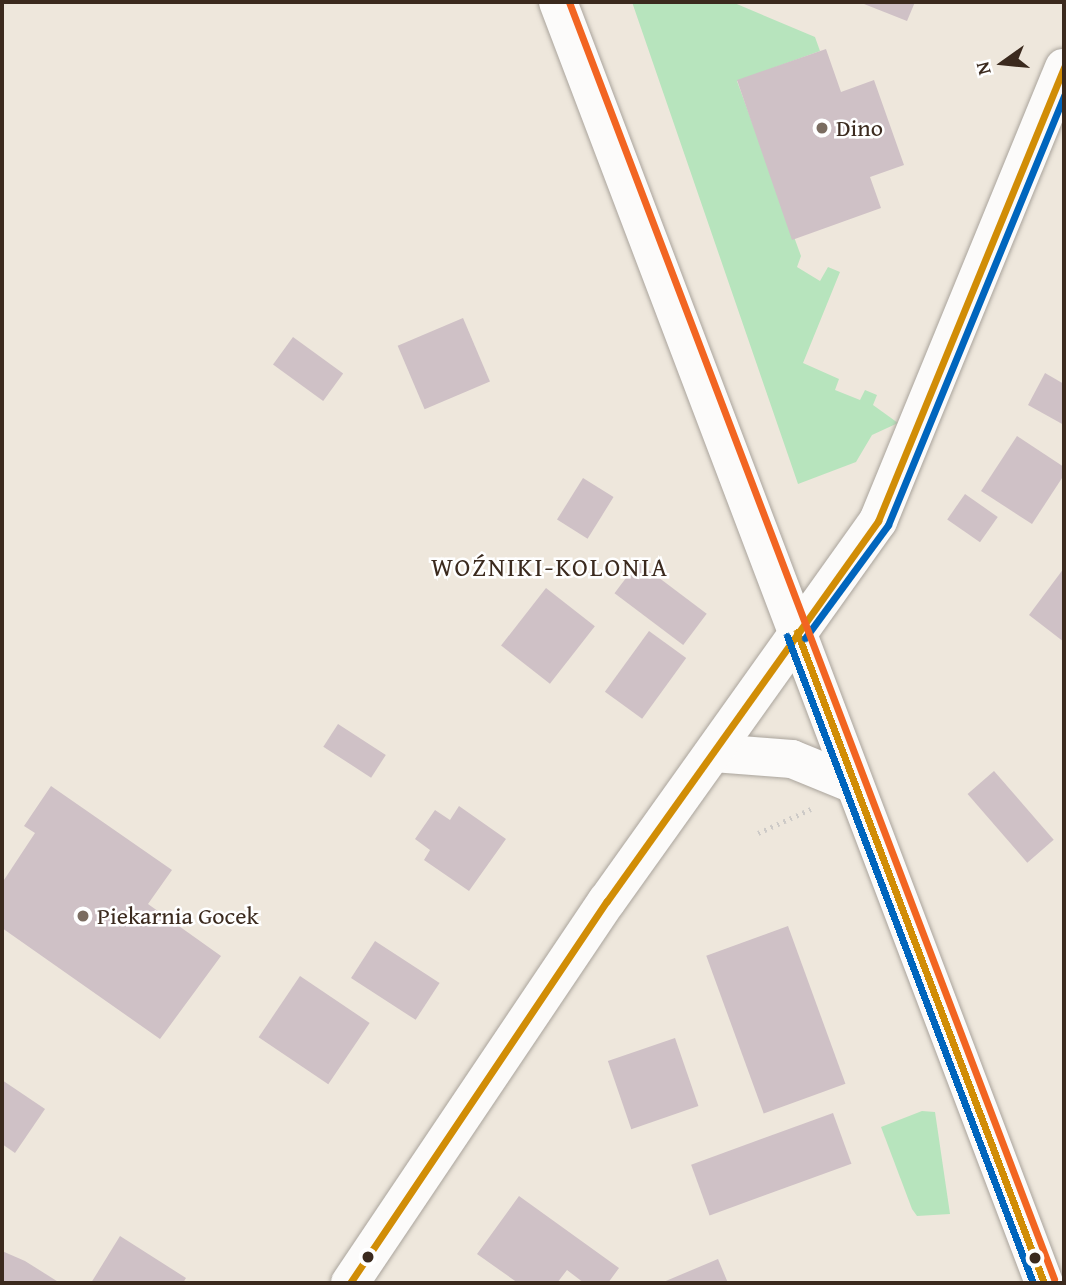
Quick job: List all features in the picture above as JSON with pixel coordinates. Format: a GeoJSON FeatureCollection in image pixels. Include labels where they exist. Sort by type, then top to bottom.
{"type":"FeatureCollection","features":[{"type":"Feature","properties":{"kind":"main road"},"geometry":{"type":"LineString","coordinates":[[558,2],[797,632],[837,792],[1044,1283]]}},
{"type":"Feature","properties":{"kind":"main road"},"geometry":{"type":"LineString","coordinates":[[350,1283],[607,901],[878,521],[1064,68]]}},
{"type":"Feature","properties":{"kind":"main road"},"geometry":{"type":"LineString","coordinates":[[714,752],[792,759],[837,792]]}},
{"type":"Feature","properties":{"kind":"path"},"geometry":{"type":"LineString","coordinates":[[758,833],[804,815],[837,792]]}},
{"type":"Feature","properties":{"kind":"green space"},"geometry":{"type":"Polygon","coordinates":[[[632,2],[732,2],[815,37],[820,51],[737,81],[801,256],[797,267],[820,281],[828,267],[840,272],[803,363],[839,379],[835,390],[860,400],[865,390],[877,395],[873,405],[898,423],[872,435],[856,462],[798,484],[632,2]]]}},
{"type":"Feature","properties":{"kind":"green space"},"geometry":{"type":"Polygon","coordinates":[[[922,1111],[935,1112],[950,1214],[917,1216],[881,1127],[922,1111]]]}},
{"type":"Feature","properties":{"kind":"building"},"geometry":{"type":"Polygon","coordinates":[[[859,2],[915,2],[907,21],[859,2]]]}},
{"type":"Feature","properties":{"kind":"building","name":"Dino"},"geometry":{"type":"Polygon","coordinates":[[[826,49],[841,92],[874,80],[904,165],[870,177],[881,208],[792,240],[737,80],[826,49]]]}},
{"type":"Feature","properties":{"kind":"building"},"geometry":{"type":"Polygon","coordinates":[[[463,318],[490,382],[425,409],[398,346],[463,318]]]}},
{"type":"Feature","properties":{"kind":"building"},"geometry":{"type":"Polygon","coordinates":[[[293,337],[343,373],[323,401],[273,365],[293,337]]]}},
{"type":"Feature","properties":{"kind":"building"},"geometry":{"type":"Polygon","coordinates":[[[1045,373],[1064,384],[1064,425],[1028,405],[1045,373]]]}},
{"type":"Feature","properties":{"kind":"building"},"geometry":{"type":"Polygon","coordinates":[[[1017,436],[1064,467],[1064,475],[1032,524],[981,491],[1017,436]]]}},
{"type":"Feature","properties":{"kind":"building"},"geometry":{"type":"Polygon","coordinates":[[[583,478],[614,497],[588,539],[557,520],[583,478]]]}},
{"type":"Feature","properties":{"kind":"building"},"geometry":{"type":"Polygon","coordinates":[[[965,494],[998,517],[980,542],[947,519],[965,494]]]}},
{"type":"Feature","properties":{"kind":"building"},"geometry":{"type":"Polygon","coordinates":[[[638,562],[707,614],[683,645],[615,593],[638,562]]]}},
{"type":"Feature","properties":{"kind":"building"},"geometry":{"type":"Polygon","coordinates":[[[1064,568],[1064,642],[1029,615],[1064,568]]]}},
{"type":"Feature","properties":{"kind":"building"},"geometry":{"type":"Polygon","coordinates":[[[546,588],[595,626],[550,684],[501,646],[546,588]]]}},
{"type":"Feature","properties":{"kind":"building"},"geometry":{"type":"Polygon","coordinates":[[[649,631],[686,658],[642,719],[605,692],[649,631]]]}},
{"type":"Feature","properties":{"kind":"building"},"geometry":{"type":"Polygon","coordinates":[[[338,724],[386,755],[371,778],[323,747],[338,724]]]}},
{"type":"Feature","properties":{"kind":"building"},"geometry":{"type":"Polygon","coordinates":[[[994,771],[1054,840],[1027,863],[968,794],[994,771]]]}},
{"type":"Feature","properties":{"kind":"building","name":"Piekarnia Gocek"},"geometry":{"type":"Polygon","coordinates":[[[51,786],[172,870],[148,904],[221,956],[160,1039],[2,928],[2,883],[35,833],[24,826],[51,786]]]}},
{"type":"Feature","properties":{"kind":"building"},"geometry":{"type":"Polygon","coordinates":[[[459,806],[506,839],[469,891],[424,860],[430,850],[415,839],[435,810],[450,820],[459,806]]]}},
{"type":"Feature","properties":{"kind":"building"},"geometry":{"type":"Polygon","coordinates":[[[788,926],[845,1084],[764,1114],[706,956],[788,926]]]}},
{"type":"Feature","properties":{"kind":"building"},"geometry":{"type":"Polygon","coordinates":[[[375,941],[440,983],[416,1020],[351,978],[375,941]]]}},
{"type":"Feature","properties":{"kind":"building"},"geometry":{"type":"Polygon","coordinates":[[[300,976],[370,1023],[328,1084],[259,1037],[300,976]]]}},
{"type":"Feature","properties":{"kind":"building"},"geometry":{"type":"Polygon","coordinates":[[[675,1038],[698,1106],[631,1129],[608,1061],[675,1038]]]}},
{"type":"Feature","properties":{"kind":"building"},"geometry":{"type":"Polygon","coordinates":[[[2,1080],[45,1109],[15,1153],[2,1144],[2,1080]]]}},
{"type":"Feature","properties":{"kind":"building"},"geometry":{"type":"Polygon","coordinates":[[[833,1113],[851,1164],[710,1215],[691,1165],[833,1113]]]}},
{"type":"Feature","properties":{"kind":"building"},"geometry":{"type":"Polygon","coordinates":[[[519,1196],[619,1268],[608,1283],[584,1283],[567,1270],[557,1283],[518,1283],[477,1254],[519,1196]]]}},
{"type":"Feature","properties":{"kind":"building"},"geometry":{"type":"Polygon","coordinates":[[[120,1236],[186,1278],[183,1283],[91,1283],[120,1236]]]}},
{"type":"Feature","properties":{"kind":"building"},"geometry":{"type":"Polygon","coordinates":[[[2,1251],[25,1261],[60,1283],[2,1281],[2,1251]]]}},
{"type":"Feature","properties":{"kind":"building"},"geometry":{"type":"Polygon","coordinates":[[[718,1259],[728,1283],[661,1283],[718,1259]]]}},
{"type":"Feature","properties":{"kind":"transit line"},"geometry":{"type":"LineString","coordinates":[[569,2],[1054,1279]]}},
{"type":"Feature","properties":{"kind":"transit line"},"geometry":{"type":"LineString","coordinates":[[350,1283],[607,901],[878,521],[1064,68]]}},
{"type":"Feature","properties":{"kind":"transit line"},"geometry":{"type":"LineString","coordinates":[[805,638],[888,525],[1064,95]]}},
{"type":"Feature","properties":{"kind":"transit line"},"geometry":{"type":"LineString","coordinates":[[797,632],[1044,1283]]}},
{"type":"Feature","properties":{"kind":"transit line"},"geometry":{"type":"LineString","coordinates":[[787,636],[1033,1283]]}},
{"type":"Feature","properties":{"kind":"place","name":"Dino"},"geometry":{"type":"Point","coordinates":[822,128]}},
{"type":"Feature","properties":{"kind":"place","name":"Piekarnia Gocek"},"geometry":{"type":"Point","coordinates":[83,916]}},
{"type":"Feature","properties":{"kind":"district","name":"WOŹNIKI-KOLONIA"},"geometry":{"type":"Point","coordinates":[550,567]}}]}
